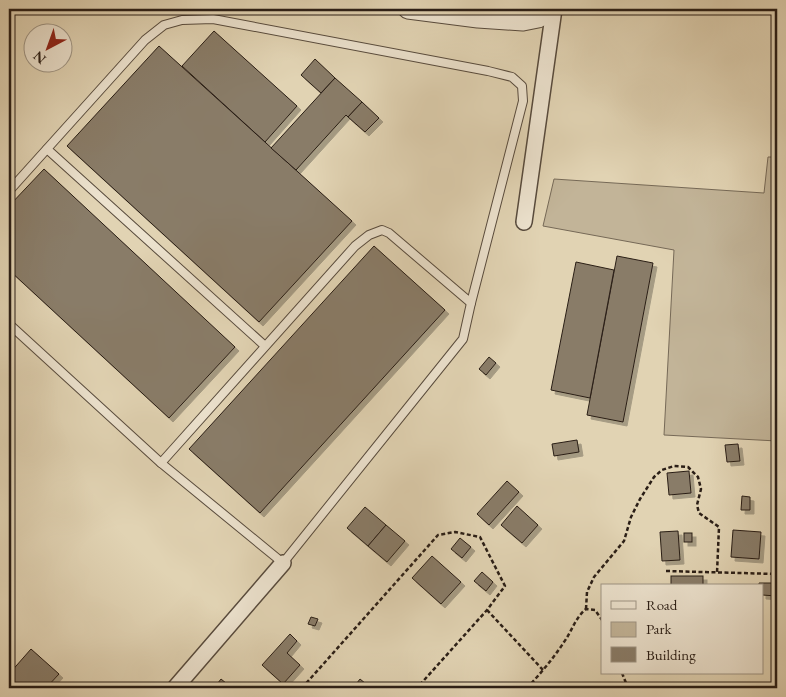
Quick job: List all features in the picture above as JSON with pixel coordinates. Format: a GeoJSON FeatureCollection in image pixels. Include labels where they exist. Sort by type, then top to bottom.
{"type":"FeatureCollection","features":[{"type":"Feature","properties":{"kind":"street"},"geometry":{"type":"LineString","coordinates":[[408,9],[511,21],[538,18],[554,9]]}},
{"type":"Feature","properties":{"kind":"street"},"geometry":{"type":"LineString","coordinates":[[524,222],[554,9]]}},
{"type":"Feature","properties":{"kind":"street"},"geometry":{"type":"LineString","coordinates":[[175,688],[283,563]]}},
{"type":"Feature","properties":{"kind":"lane"},"geometry":{"type":"LineString","coordinates":[[9,191],[146,40],[164,25],[182,20],[213,19],[488,70],[512,76],[522,86],[524,101],[463,339],[283,563],[161,463],[9,324]]}},
{"type":"Feature","properties":{"kind":"lane"},"geometry":{"type":"LineString","coordinates":[[47,149],[265,346]]}},
{"type":"Feature","properties":{"kind":"lane"},"geometry":{"type":"LineString","coordinates":[[161,463],[355,246],[369,235],[382,230],[389,233],[471,303]]}},
{"type":"Feature","properties":{"kind":"path"},"geometry":{"type":"LineString","coordinates":[[527,688],[565,641],[579,615],[586,609],[587,592],[594,577],[624,540],[631,517],[640,499],[654,477],[662,470],[674,466],[688,467],[698,477],[700,489],[697,505],[699,513],[719,527],[718,573]]}},
{"type":"Feature","properties":{"kind":"path"},"geometry":{"type":"LineString","coordinates":[[302,688],[438,535],[455,532],[480,537],[505,586],[487,610],[417,688]]}},
{"type":"Feature","properties":{"kind":"path"},"geometry":{"type":"LineString","coordinates":[[666,571],[777,574]]}},
{"type":"Feature","properties":{"kind":"path"},"geometry":{"type":"LineString","coordinates":[[586,609],[595,610],[601,619]]}},
{"type":"Feature","properties":{"kind":"path"},"geometry":{"type":"LineString","coordinates":[[487,610],[543,670]]}},
{"type":"Feature","properties":{"kind":"path"},"geometry":{"type":"LineString","coordinates":[[622,674],[628,688]]}},
{"type":"Feature","properties":{"kind":"green space"},"geometry":{"type":"Polygon","coordinates":[[[768,157],[777,157],[777,441],[664,435],[674,250],[543,226],[554,179],[764,193],[768,157]]]}},
{"type":"Feature","properties":{"kind":"building"},"geometry":{"type":"Polygon","coordinates":[[[214,31],[297,106],[265,142],[182,66],[214,31]]]}},
{"type":"Feature","properties":{"kind":"building"},"geometry":{"type":"Polygon","coordinates":[[[159,46],[352,221],[259,322],[67,146],[159,46]]]}},
{"type":"Feature","properties":{"kind":"building"},"geometry":{"type":"Polygon","coordinates":[[[315,59],[335,78],[321,93],[301,75],[315,59]]]}},
{"type":"Feature","properties":{"kind":"building"},"geometry":{"type":"Polygon","coordinates":[[[335,78],[362,102],[348,117],[346,115],[296,170],[271,148],[335,78]]]}},
{"type":"Feature","properties":{"kind":"building"},"geometry":{"type":"Polygon","coordinates":[[[362,102],[379,118],[365,132],[348,117],[362,102]]]}},
{"type":"Feature","properties":{"kind":"building"},"geometry":{"type":"Polygon","coordinates":[[[44,169],[235,347],[169,418],[9,270],[9,206],[44,169]]]}},
{"type":"Feature","properties":{"kind":"building"},"geometry":{"type":"Polygon","coordinates":[[[374,246],[445,310],[260,513],[189,449],[374,246]]]}},
{"type":"Feature","properties":{"kind":"building"},"geometry":{"type":"Polygon","coordinates":[[[617,256],[653,263],[623,422],[587,415],[617,256]]]}},
{"type":"Feature","properties":{"kind":"building"},"geometry":{"type":"Polygon","coordinates":[[[576,262],[614,270],[590,398],[551,390],[576,262]]]}},
{"type":"Feature","properties":{"kind":"building"},"geometry":{"type":"Polygon","coordinates":[[[489,357],[496,363],[486,375],[479,369],[489,357]]]}},
{"type":"Feature","properties":{"kind":"building"},"geometry":{"type":"Polygon","coordinates":[[[577,440],[579,452],[554,456],[552,444],[577,440]]]}},
{"type":"Feature","properties":{"kind":"building"},"geometry":{"type":"Polygon","coordinates":[[[738,444],[740,461],[727,462],[725,445],[738,444]]]}},
{"type":"Feature","properties":{"kind":"building"},"geometry":{"type":"Polygon","coordinates":[[[689,471],[691,493],[669,495],[667,473],[689,471]]]}},
{"type":"Feature","properties":{"kind":"building"},"geometry":{"type":"Polygon","coordinates":[[[507,481],[519,492],[489,525],[477,514],[507,481]]]}},
{"type":"Feature","properties":{"kind":"building"},"geometry":{"type":"Polygon","coordinates":[[[742,496],[750,497],[750,510],[741,510],[742,496]]]}},
{"type":"Feature","properties":{"kind":"building"},"geometry":{"type":"Polygon","coordinates":[[[517,506],[538,525],[522,543],[501,525],[517,506]]]}},
{"type":"Feature","properties":{"kind":"building"},"geometry":{"type":"Polygon","coordinates":[[[365,507],[386,525],[368,546],[347,528],[365,507]]]}},
{"type":"Feature","properties":{"kind":"building"},"geometry":{"type":"Polygon","coordinates":[[[386,525],[405,541],[387,562],[368,546],[386,525]]]}},
{"type":"Feature","properties":{"kind":"building"},"geometry":{"type":"Polygon","coordinates":[[[733,530],[761,532],[759,559],[731,557],[733,530]]]}},
{"type":"Feature","properties":{"kind":"building"},"geometry":{"type":"Polygon","coordinates":[[[678,531],[680,560],[662,561],[660,532],[678,531]]]}},
{"type":"Feature","properties":{"kind":"building"},"geometry":{"type":"Polygon","coordinates":[[[684,533],[692,533],[692,542],[684,542],[684,533]]]}},
{"type":"Feature","properties":{"kind":"building"},"geometry":{"type":"Polygon","coordinates":[[[460,538],[471,547],[462,558],[451,549],[460,538]]]}},
{"type":"Feature","properties":{"kind":"building"},"geometry":{"type":"Polygon","coordinates":[[[432,556],[461,582],[441,604],[412,578],[432,556]]]}},
{"type":"Feature","properties":{"kind":"building"},"geometry":{"type":"Polygon","coordinates":[[[482,572],[493,582],[486,591],[474,581],[482,572]]]}},
{"type":"Feature","properties":{"kind":"building"},"geometry":{"type":"Polygon","coordinates":[[[671,576],[703,576],[703,584],[671,584],[671,576]]]}},
{"type":"Feature","properties":{"kind":"building"},"geometry":{"type":"Polygon","coordinates":[[[777,583],[777,596],[764,595],[764,584],[759,584],[777,583]]]}},
{"type":"Feature","properties":{"kind":"building"},"geometry":{"type":"Polygon","coordinates":[[[311,617],[318,619],[315,626],[308,624],[311,617]]]}},
{"type":"Feature","properties":{"kind":"building"},"geometry":{"type":"Polygon","coordinates":[[[290,634],[297,641],[287,653],[300,665],[283,684],[262,665],[290,634]]]}},
{"type":"Feature","properties":{"kind":"building"},"geometry":{"type":"Polygon","coordinates":[[[31,649],[59,674],[46,688],[9,688],[9,674],[31,649]]]}},
{"type":"Feature","properties":{"kind":"building"},"geometry":{"type":"Polygon","coordinates":[[[221,679],[232,688],[214,688],[221,679]]]}},
{"type":"Feature","properties":{"kind":"building"},"geometry":{"type":"Polygon","coordinates":[[[360,679],[371,688],[353,688],[360,679]]]}}]}
